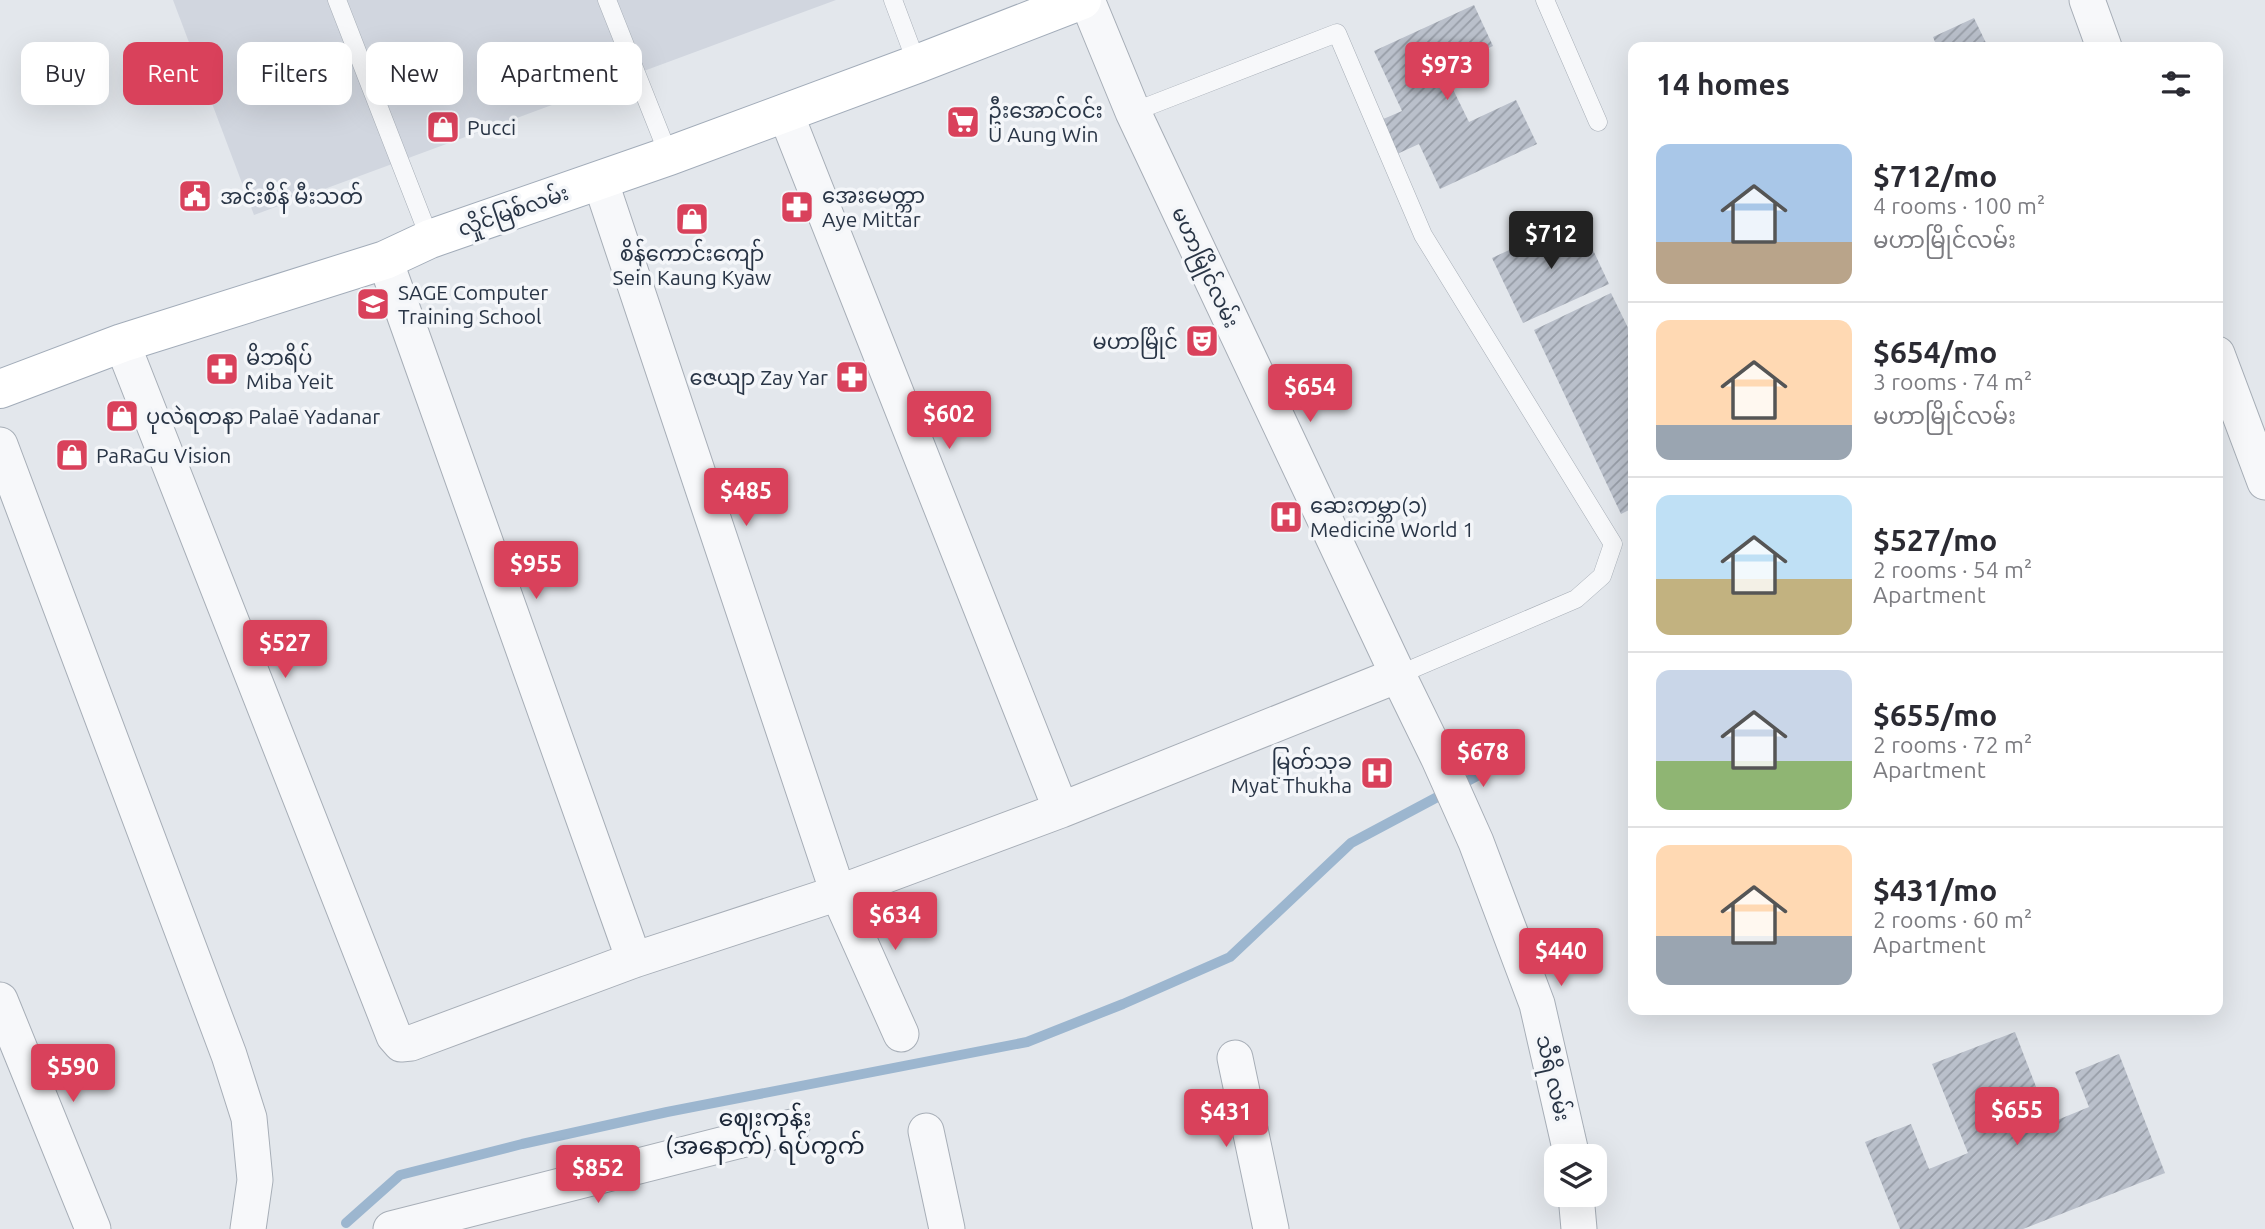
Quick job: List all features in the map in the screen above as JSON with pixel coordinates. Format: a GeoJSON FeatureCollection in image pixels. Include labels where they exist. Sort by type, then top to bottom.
{"type":"FeatureCollection","features":[{"type":"Feature","properties":{"kind":"main road","name":"လှိုင်မြစ်လမ်း"},"geometry":{"type":"LineString","coordinates":[[0,389],[122,343],[385,260],[430,239],[668,156],[917,64],[1020,11],[1082,0]]}},
{"type":"Feature","properties":{"kind":"street","name":"မဟာမြိုင်လမ်း"},"geometry":{"type":"LineString","coordinates":[[1087,0],[1133,112],[1439,759]]}},
{"type":"Feature","properties":{"kind":"street"},"geometry":{"type":"LineString","coordinates":[[2087,0],[2103,42]]}},
{"type":"Feature","properties":{"kind":"street"},"geometry":{"type":"LineString","coordinates":[[785,112],[1062,810]]}},
{"type":"Feature","properties":{"kind":"street"},"geometry":{"type":"LineString","coordinates":[[600,180],[838,893],[901,1034]]}},
{"type":"Feature","properties":{"kind":"street"},"geometry":{"type":"LineString","coordinates":[[385,260],[634,960]]}},
{"type":"Feature","properties":{"kind":"street"},"geometry":{"type":"LineString","coordinates":[[122,343],[394,1036],[401,1044],[411,1043],[634,960],[838,893],[1062,810],[1398,675]]}},
{"type":"Feature","properties":{"kind":"street"},"geometry":{"type":"LineString","coordinates":[[2223,370],[2264,477]]}},
{"type":"Feature","properties":{"kind":"street"},"geometry":{"type":"LineString","coordinates":[[0,444],[229,1055],[249,1118],[255,1180],[248,1229]]}},
{"type":"Feature","properties":{"kind":"street","name":"သီရိ လမ်း"},"geometry":{"type":"LineString","coordinates":[[1439,759],[1476,842],[1537,1004],[1569,1144]]}},
{"type":"Feature","properties":{"kind":"street"},"geometry":{"type":"LineString","coordinates":[[0,1000],[93,1229]]}},
{"type":"Feature","properties":{"kind":"street"},"geometry":{"type":"LineString","coordinates":[[1235,1058],[1272,1229]]}},
{"type":"Feature","properties":{"kind":"street"},"geometry":{"type":"LineString","coordinates":[[391,1229],[792,1127]]}},
{"type":"Feature","properties":{"kind":"street"},"geometry":{"type":"LineString","coordinates":[[926,1131],[947,1229]]}},
{"type":"Feature","properties":{"kind":"street"},"geometry":{"type":"LineString","coordinates":[[1577,1207],[1578,1229]]}},
{"type":"Feature","properties":{"kind":"lane"},"geometry":{"type":"LineString","coordinates":[[337,0],[430,239]]}},
{"type":"Feature","properties":{"kind":"lane"},"geometry":{"type":"LineString","coordinates":[[607,0],[668,156]]}},
{"type":"Feature","properties":{"kind":"lane"},"geometry":{"type":"LineString","coordinates":[[893,0],[917,64]]}},
{"type":"Feature","properties":{"kind":"lane"},"geometry":{"type":"LineString","coordinates":[[1545,0],[1598,122]]}},
{"type":"Feature","properties":{"kind":"lane"},"geometry":{"type":"LineString","coordinates":[[1133,112],[1337,33],[1423,235],[1613,544],[1602,576],[1576,599],[1398,675]]}},
{"type":"Feature","properties":{"kind":"shaded area"},"geometry":{"type":"Polygon","coordinates":[[[173,0],[836,0],[642,72],[642,42],[477,42],[477,105],[552,105],[254,215],[213,105],[223,105],[223,42],[189,42],[173,0]]]}},
{"type":"Feature","properties":{"kind":"building"},"geometry":{"type":"Polygon","coordinates":[[[1474,5],[1493,46],[1443,69],[1469,122],[1516,100],[1537,144],[1440,189],[1419,144],[1397,154],[1381,120],[1402,111],[1374,51],[1474,5]]]}},
{"type":"Feature","properties":{"kind":"building"},"geometry":{"type":"Polygon","coordinates":[[[1974,18],[1986,42],[1935,42],[1933,37],[1974,18]]]}},
{"type":"Feature","properties":{"kind":"building"},"geometry":{"type":"Polygon","coordinates":[[[1578,218],[1609,284],[1523,323],[1492,258],[1578,218]]]}},
{"type":"Feature","properties":{"kind":"building"},"geometry":{"type":"Polygon","coordinates":[[[1611,293],[1628,328],[1628,510],[1621,514],[1534,330],[1611,293]]]}},
{"type":"Feature","properties":{"kind":"building"},"geometry":{"type":"Polygon","coordinates":[[[2015,1032],[2050,1123],[2089,1107],[2075,1072],[2119,1054],[2165,1173],[2023,1229],[1900,1229],[1865,1142],[1911,1124],[1929,1169],[1968,1153],[1932,1064],[2015,1032]]]}},
{"type":"Feature","properties":{"kind":"waterway"},"geometry":{"type":"LineString","coordinates":[[346,1223],[400,1175],[522,1144],[667,1112],[1027,1042],[1123,1004],[1230,957],[1351,843],[1490,769]]}},
{"type":"Feature","properties":{"kind":"place","name":"ဦးအောင်ဝင်း U Aung Win"},"geometry":{"type":"Point","coordinates":[963,122]}},
{"type":"Feature","properties":{"kind":"place","name":"Pucci"},"geometry":{"type":"Point","coordinates":[443,127]}},
{"type":"Feature","properties":{"kind":"place","name":"အင်းစိန် မီးသတ်"},"geometry":{"type":"Point","coordinates":[195,196]}},
{"type":"Feature","properties":{"kind":"place","name":"အေးမေတ္တာ Aye Mittar"},"geometry":{"type":"Point","coordinates":[797,207]}},
{"type":"Feature","properties":{"kind":"place","name":"စိန်ကောင်းကျော် Sein Kaung Kyaw"},"geometry":{"type":"Point","coordinates":[692,219]}},
{"type":"Feature","properties":{"kind":"place","name":"SAGE Computer Training School"},"geometry":{"type":"Point","coordinates":[373,304]}},
{"type":"Feature","properties":{"kind":"place","name":"မဟာမြိုင်"},"geometry":{"type":"Point","coordinates":[1202,341]}},
{"type":"Feature","properties":{"kind":"place","name":"မိဘရိပ် Miba Yeit"},"geometry":{"type":"Point","coordinates":[222,369]}},
{"type":"Feature","properties":{"kind":"place","name":"ဇေယျာ Zay Yar"},"geometry":{"type":"Point","coordinates":[852,377]}},
{"type":"Feature","properties":{"kind":"place","name":"ပုလဲရတနာ Palaē Yadanar"},"geometry":{"type":"Point","coordinates":[122,416]}},
{"type":"Feature","properties":{"kind":"place","name":"PaRaGu Vision"},"geometry":{"type":"Point","coordinates":[72,455]}},
{"type":"Feature","properties":{"kind":"place","name":"ဆေးကမ္ဘာ(၁) Medicine World 1"},"geometry":{"type":"Point","coordinates":[1286,517]}},
{"type":"Feature","properties":{"kind":"place","name":"မြတ်သုခ Myat Thukha"},"geometry":{"type":"Point","coordinates":[1377,773]}},
{"type":"Feature","properties":{"kind":"district","name":"ဈေးကုန်း (အနောက်) ရပ်ကွက်"},"geometry":{"type":"Point","coordinates":[765,1131]}}]}
